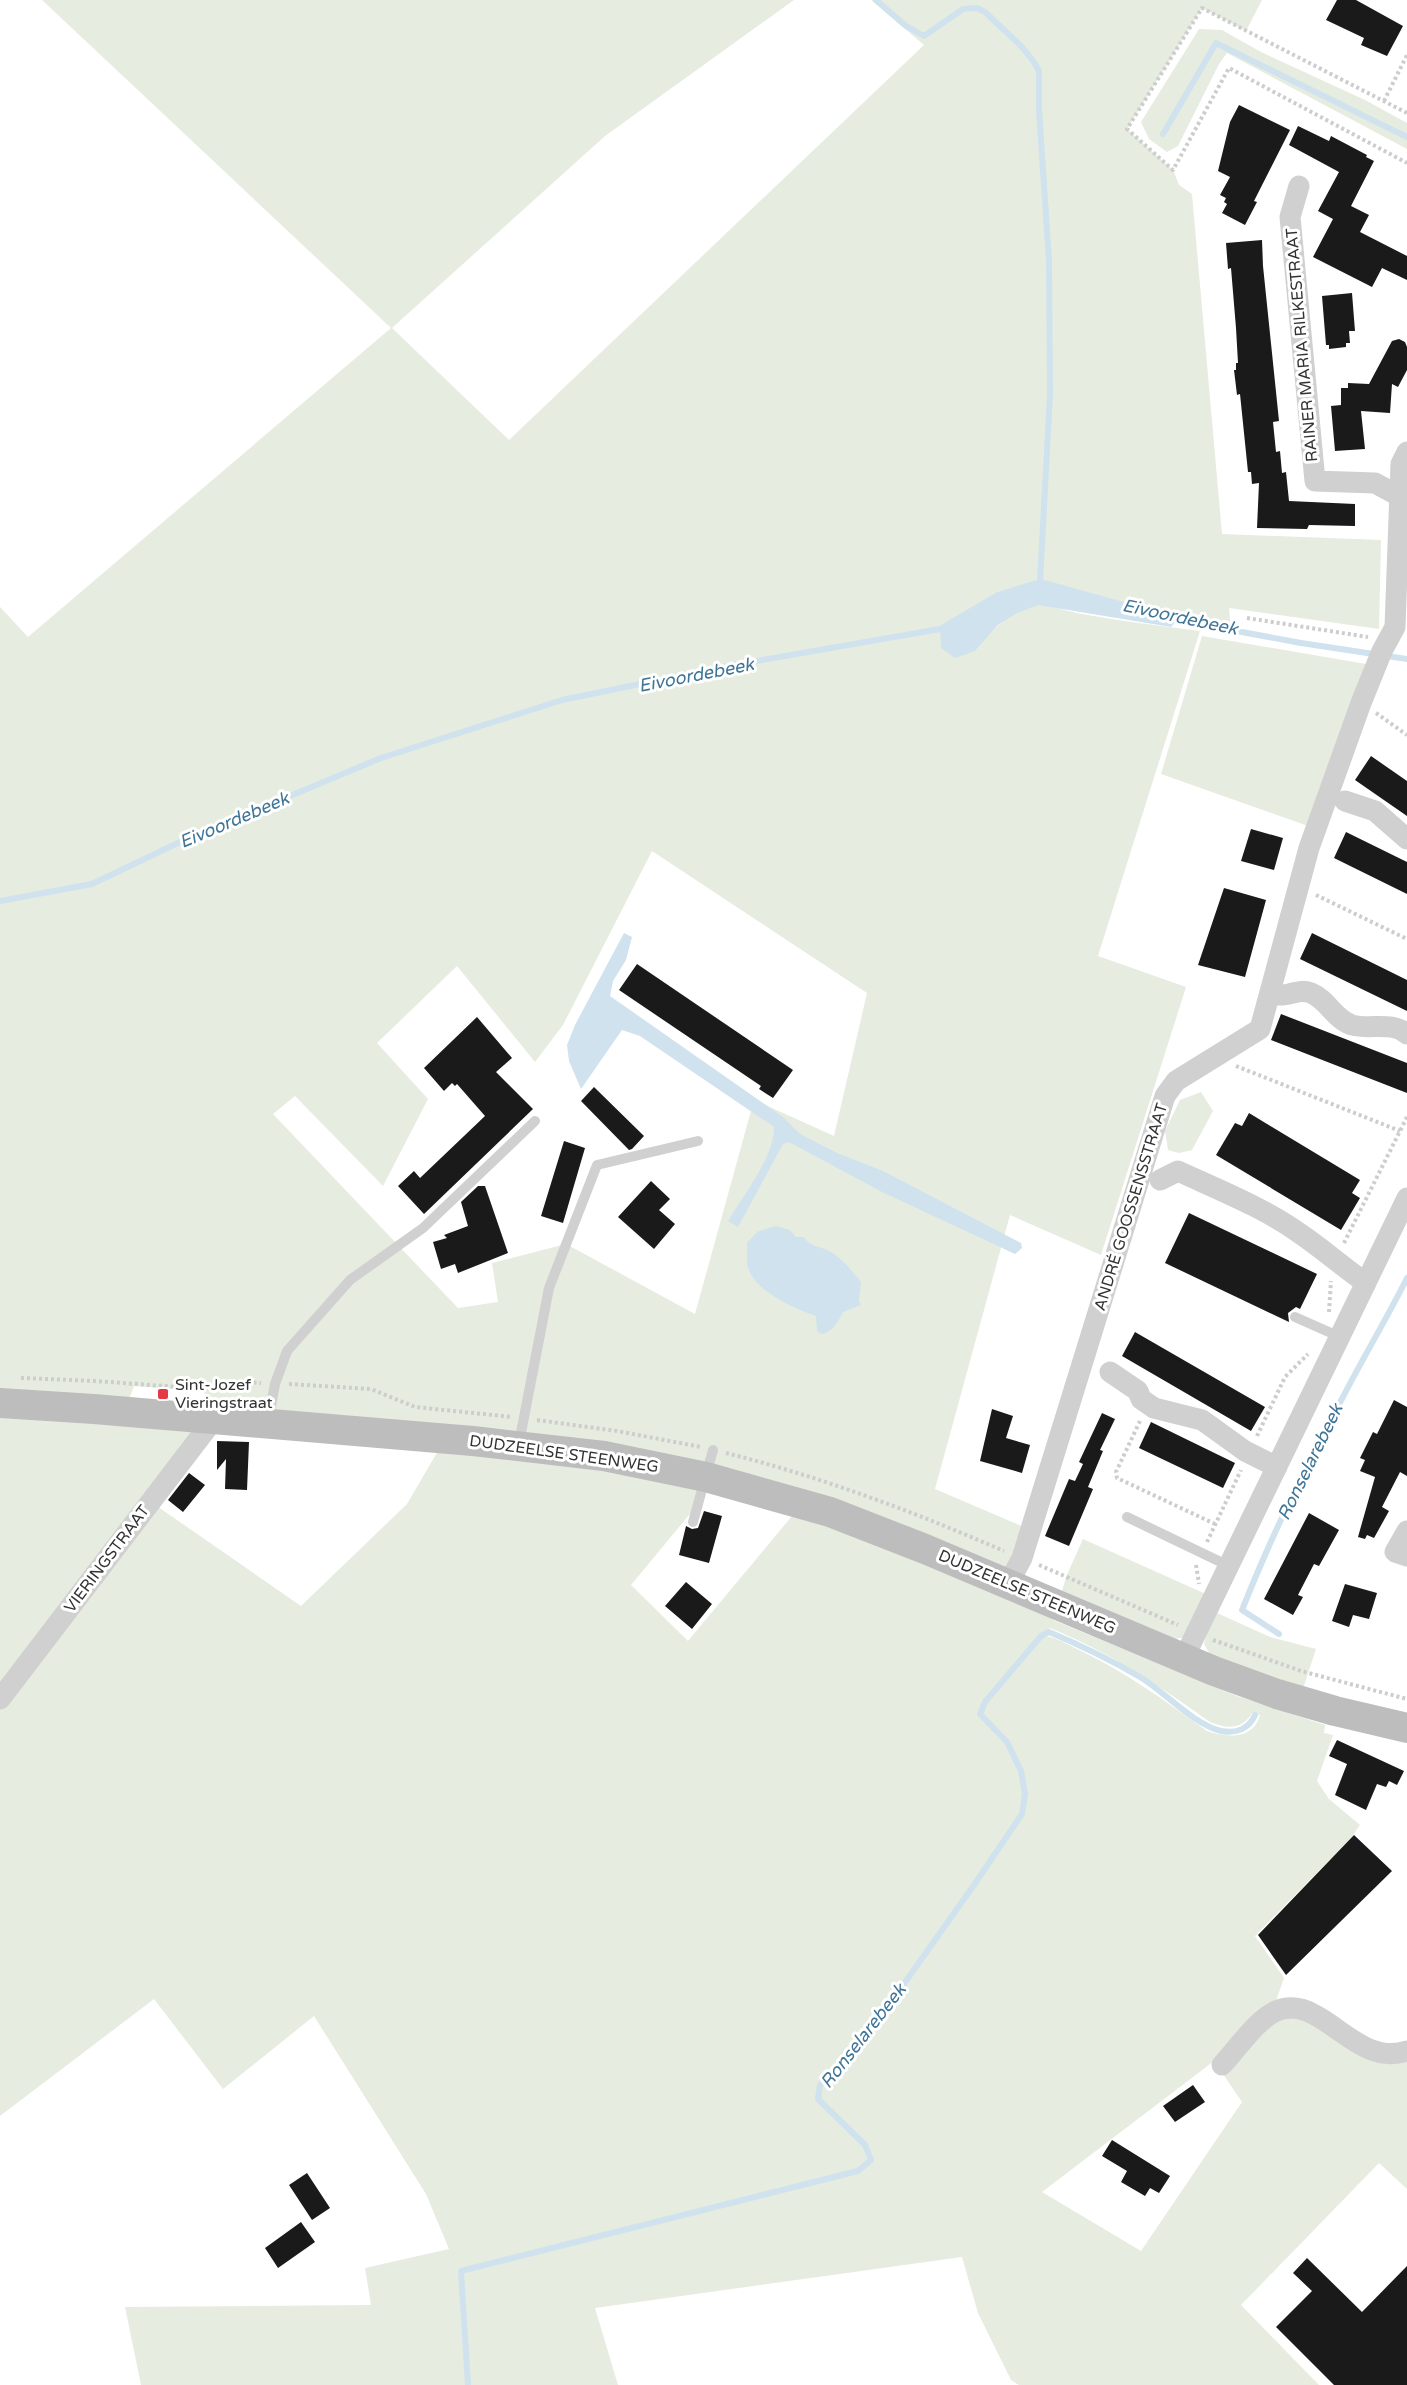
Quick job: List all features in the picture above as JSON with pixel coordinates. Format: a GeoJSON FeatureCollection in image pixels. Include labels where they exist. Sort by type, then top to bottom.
{"type":"FeatureCollection","features":[{"type":"Feature","properties":{"kind":"main road","name":"DUDZEELSE STEENWEG"},"geometry":{"type":"LineString","coordinates":[[0,1403],[214,1419],[519,1446],[604,1456],[709,1463],[1277,1694],[1345,1714],[1407,1728]]}},
{"type":"Feature","properties":{"kind":"street","name":"RAINER MARIA RILKESTRAAT"},"geometry":{"type":"LineString","coordinates":[[1299,186],[1290,217],[1315,481],[1375,483],[1403,497]]}},
{"type":"Feature","properties":{"kind":"street","name":"ANDRÉ GOOSSENSSTRAAT"},"geometry":{"type":"LineString","coordinates":[[1008,1584],[1022,1558],[1165,1096],[1176,1081],[1260,1029],[1309,848],[1361,703],[1395,627],[1403,497],[1401,464],[1407,452]]}},
{"type":"Feature","properties":{"kind":"street"},"geometry":{"type":"LineString","coordinates":[[1345,801],[1374,811],[1407,839]]}},
{"type":"Feature","properties":{"kind":"street"},"geometry":{"type":"LineString","coordinates":[[1279,995],[1309,991],[1327,1002],[1330,1009],[1352,1025],[1400,1028],[1407,1034]]}},
{"type":"Feature","properties":{"kind":"street","name":"ANDRÉ GOOSSENSSTRAAT"},"geometry":{"type":"LineString","coordinates":[[1160,1180],[1178,1171],[1258,1208],[1302,1234],[1366,1283]]}},
{"type":"Feature","properties":{"kind":"street"},"geometry":{"type":"LineString","coordinates":[[1184,1658],[1277,1467],[1334,1334],[1366,1283],[1407,1198]]}},
{"type":"Feature","properties":{"kind":"street"},"geometry":{"type":"LineString","coordinates":[[1110,1372],[1138,1391],[1141,1399],[1154,1408],[1202,1420],[1249,1453],[1277,1467]]}},
{"type":"Feature","properties":{"kind":"street","name":"VIERINGSTRAAT"},"geometry":{"type":"LineString","coordinates":[[0,1699],[214,1419]]}},
{"type":"Feature","properties":{"kind":"street"},"geometry":{"type":"LineString","coordinates":[[1407,1531],[1395,1552],[1407,1556]]}},
{"type":"Feature","properties":{"kind":"street"},"geometry":{"type":"LineString","coordinates":[[1222,2064],[1258,2025],[1272,2013],[1289,2006],[1308,2011],[1376,2053],[1397,2055],[1407,2051]]}},
{"type":"Feature","properties":{"kind":"lane"},"geometry":{"type":"LineString","coordinates":[[267,1424],[275,1383],[286,1351],[350,1280],[423,1228],[535,1121]]}},
{"type":"Feature","properties":{"kind":"lane"},"geometry":{"type":"LineString","coordinates":[[519,1446],[549,1288],[597,1165],[698,1141]]}},
{"type":"Feature","properties":{"kind":"lane"},"geometry":{"type":"LineString","coordinates":[[1295,1317],[1334,1334]]}},
{"type":"Feature","properties":{"kind":"lane"},"geometry":{"type":"LineString","coordinates":[[693,1522],[709,1463]]}},
{"type":"Feature","properties":{"kind":"lane"},"geometry":{"type":"LineString","coordinates":[[1126,1517],[1229,1566]]}},
{"type":"Feature","properties":{"kind":"path"},"geometry":{"type":"LineString","coordinates":[[1407,113],[1202,8],[1127,129],[1173,170],[1229,68],[1407,163]]}},
{"type":"Feature","properties":{"kind":"path"},"geometry":{"type":"LineString","coordinates":[[1384,101],[1407,55]]}},
{"type":"Feature","properties":{"kind":"path"},"geometry":{"type":"LineString","coordinates":[[1247,618],[1382,653]]}},
{"type":"Feature","properties":{"kind":"path"},"geometry":{"type":"LineString","coordinates":[[1361,703],[1407,735]]}},
{"type":"Feature","properties":{"kind":"path"},"geometry":{"type":"LineString","coordinates":[[1298,887],[1407,939]]}},
{"type":"Feature","properties":{"kind":"path"},"geometry":{"type":"LineString","coordinates":[[1214,1058],[1400,1131]]}},
{"type":"Feature","properties":{"kind":"path"},"geometry":{"type":"LineString","coordinates":[[1200,1586],[1195,1565],[1285,1377],[1319,1344],[1334,1334],[1331,1277],[1335,1261],[1407,1117]]}},
{"type":"Feature","properties":{"kind":"path"},"geometry":{"type":"LineString","coordinates":[[1149,1404],[1116,1472],[1117,1478],[1215,1524]]}},
{"type":"Feature","properties":{"kind":"shaded area"},"geometry":{"type":"Polygon","coordinates":[[[42,0],[794,0],[605,136],[392,328],[509,440],[924,45],[871,0],[1262,0],[1246,31],[1202,8],[1127,129],[1173,170],[1179,185],[1192,194],[1222,534],[1381,540],[1379,629],[1229,608],[1231,630],[1177,620],[1040,582],[998,595],[975,651],[994,629],[1010,616],[1027,607],[1037,605],[1111,619],[1200,631],[1098,956],[1186,987],[1101,1255],[1010,1215],[935,1489],[1031,1530],[1008,1584],[1058,1605],[1053,1620],[1237,1696],[1325,1725],[1324,1733],[1333,1735],[1317,1781],[1329,1799],[1360,1825],[1350,1839],[1255,1936],[1284,1978],[1272,2012],[1289,2006],[1356,2042],[1407,2051],[1407,2189],[1379,2163],[1241,2305],[1319,2385],[1019,2385],[1011,2380],[978,2313],[962,2257],[595,2308],[618,2385],[141,2385],[125,2307],[371,2305],[365,2268],[449,2249],[426,2194],[314,2016],[223,2089],[154,1999],[0,2116],[0,1403],[214,1418],[206,1395],[202,1391],[134,1386],[128,1402],[0,1392],[0,607],[28,637],[391,328],[42,0]],[[652,851],[563,1025],[535,1062],[457,966],[377,1043],[428,1099],[383,1186],[295,1096],[273,1114],[458,1308],[498,1302],[492,1263],[566,1244],[695,1314],[754,1100],[834,1136],[867,993],[652,851]],[[214,1419],[151,1502],[301,1606],[407,1504],[445,1439],[214,1419]],[[706,1477],[699,1503],[631,1585],[688,1641],[802,1504],[706,1477]],[[1050,1628],[1042,1636],[1062,1641],[1125,1675],[1207,1731],[1223,1735],[1238,1735],[1252,1729],[1257,1723],[1260,1715],[1252,1713],[1244,1723],[1239,1725],[1228,1727],[1210,1722],[1133,1670],[1094,1648],[1050,1628]],[[1214,2061],[1042,2192],[1141,2251],[1242,2102],[1214,2061]]]}},
{"type":"Feature","properties":{"kind":"shaded area"},"geometry":{"type":"Polygon","coordinates":[[[1199,29],[1222,30],[1261,52],[1365,100],[1407,123],[1407,149],[1227,53],[1219,64],[1178,146],[1167,152],[1149,139],[1141,122],[1199,29]]]}},
{"type":"Feature","properties":{"kind":"shaded area"},"geometry":{"type":"Polygon","coordinates":[[[1202,636],[1366,664],[1308,826],[1161,774],[1202,636]]]}},
{"type":"Feature","properties":{"kind":"shaded area"},"geometry":{"type":"Polygon","coordinates":[[[1201,1092],[1213,1111],[1192,1150],[1179,1153],[1168,1150],[1165,1131],[1180,1100],[1201,1092]]]}},
{"type":"Feature","properties":{"kind":"shaded area"},"geometry":{"type":"Polygon","coordinates":[[[1083,1539],[1208,1595],[1187,1637],[1168,1640],[1061,1595],[1066,1577],[1083,1539]]]}},
{"type":"Feature","properties":{"kind":"shaded area"},"geometry":{"type":"Polygon","coordinates":[[[1217,1613],[1270,1637],[1316,1649],[1303,1689],[1212,1658],[1204,1644],[1217,1613]]]}},
{"type":"Feature","properties":{"kind":"water"},"geometry":{"type":"Polygon","coordinates":[[[1040,582],[1177,620],[1171,627],[1038,605],[1017,613],[998,625],[975,651],[955,658],[941,648],[940,629],[998,595],[1040,582]]]}},
{"type":"Feature","properties":{"kind":"water"},"geometry":{"type":"Polygon","coordinates":[[[624,933],[632,937],[626,960],[613,981],[610,996],[783,1117],[800,1134],[837,1153],[883,1171],[1021,1243],[1022,1248],[1015,1254],[882,1192],[789,1142],[783,1144],[738,1227],[728,1221],[764,1163],[773,1138],[774,1127],[640,1036],[622,1030],[581,1089],[569,1061],[567,1045],[575,1025],[624,933]]]}},
{"type":"Feature","properties":{"kind":"water"},"geometry":{"type":"Polygon","coordinates":[[[775,1226],[790,1230],[796,1237],[804,1237],[812,1245],[834,1254],[861,1282],[859,1301],[861,1305],[843,1312],[835,1326],[826,1333],[822,1334],[817,1331],[816,1316],[776,1298],[758,1284],[752,1276],[747,1264],[747,1243],[757,1232],[775,1226]]]}},
{"type":"Feature","properties":{"kind":"building"},"geometry":{"type":"Polygon","coordinates":[[[1337,0],[1356,0],[1403,26],[1387,56],[1361,45],[1364,38],[1326,20],[1337,0]]]}},
{"type":"Feature","properties":{"kind":"building"},"geometry":{"type":"Polygon","coordinates":[[[1239,105],[1290,130],[1254,201],[1257,202],[1245,225],[1222,213],[1227,204],[1224,202],[1226,198],[1220,195],[1230,177],[1218,171],[1230,122],[1239,105]]]}},
{"type":"Feature","properties":{"kind":"building"},"geometry":{"type":"Polygon","coordinates":[[[1298,126],[1329,141],[1331,136],[1374,161],[1351,206],[1369,215],[1360,232],[1407,256],[1407,280],[1382,268],[1372,287],[1313,257],[1333,219],[1318,211],[1339,172],[1289,145],[1298,126]]]}},
{"type":"Feature","properties":{"kind":"building"},"geometry":{"type":"Polygon","coordinates":[[[1262,240],[1279,421],[1273,422],[1276,452],[1280,451],[1282,473],[1286,472],[1289,501],[1355,504],[1355,526],[1309,525],[1307,529],[1257,528],[1259,483],[1252,484],[1251,472],[1248,472],[1240,394],[1237,395],[1234,370],[1238,363],[1236,328],[1231,268],[1228,269],[1226,243],[1262,240]]]}},
{"type":"Feature","properties":{"kind":"building"},"geometry":{"type":"Polygon","coordinates":[[[1352,293],[1355,331],[1349,331],[1350,343],[1346,343],[1346,347],[1329,349],[1329,345],[1326,345],[1322,296],[1352,293]]]}},
{"type":"Feature","properties":{"kind":"building"},"geometry":{"type":"Polygon","coordinates":[[[1399,339],[1405,342],[1407,347],[1407,370],[1398,387],[1392,384],[1390,413],[1361,411],[1365,449],[1335,451],[1331,406],[1341,405],[1341,388],[1348,388],[1348,383],[1369,384],[1392,341],[1399,339]]]}},
{"type":"Feature","properties":{"kind":"building"},"geometry":{"type":"Polygon","coordinates":[[[1371,756],[1407,781],[1407,816],[1355,780],[1371,756]]]}},
{"type":"Feature","properties":{"kind":"building"},"geometry":{"type":"Polygon","coordinates":[[[1251,829],[1283,838],[1274,870],[1241,861],[1251,829]]]}},
{"type":"Feature","properties":{"kind":"building"},"geometry":{"type":"Polygon","coordinates":[[[1346,832],[1407,862],[1407,894],[1334,858],[1346,832]]]}},
{"type":"Feature","properties":{"kind":"building"},"geometry":{"type":"Polygon","coordinates":[[[1224,888],[1266,900],[1245,977],[1198,965],[1224,888]]]}},
{"type":"Feature","properties":{"kind":"building"},"geometry":{"type":"Polygon","coordinates":[[[1312,933],[1407,980],[1407,1011],[1300,959],[1312,933]]]}},
{"type":"Feature","properties":{"kind":"building"},"geometry":{"type":"Polygon","coordinates":[[[637,964],[793,1070],[773,1098],[759,1089],[761,1086],[619,990],[637,964]]]}},
{"type":"Feature","properties":{"kind":"building"},"geometry":{"type":"Polygon","coordinates":[[[1281,1014],[1407,1063],[1407,1093],[1271,1040],[1281,1014]]]}},
{"type":"Feature","properties":{"kind":"building"},"geometry":{"type":"Polygon","coordinates":[[[477,1017],[512,1058],[496,1072],[533,1109],[424,1214],[398,1186],[414,1171],[420,1178],[485,1116],[457,1084],[455,1086],[452,1083],[444,1091],[424,1068],[477,1017]]]}},
{"type":"Feature","properties":{"kind":"building"},"geometry":{"type":"Polygon","coordinates":[[[594,1087],[644,1136],[632,1149],[629,1150],[581,1101],[594,1087]]]}},
{"type":"Feature","properties":{"kind":"building"},"geometry":{"type":"Polygon","coordinates":[[[1249,1113],[1360,1180],[1352,1193],[1360,1198],[1341,1230],[1216,1155],[1235,1123],[1242,1126],[1249,1113]]]}},
{"type":"Feature","properties":{"kind":"building"},"geometry":{"type":"Polygon","coordinates":[[[564,1141],[585,1148],[563,1223],[541,1216],[564,1141]]]}},
{"type":"Feature","properties":{"kind":"building"},"geometry":{"type":"Polygon","coordinates":[[[651,1181],[670,1199],[659,1210],[675,1224],[654,1249],[618,1217],[651,1181]]]}},
{"type":"Feature","properties":{"kind":"building"},"geometry":{"type":"Polygon","coordinates":[[[478,1186],[485,1186],[508,1253],[458,1273],[455,1264],[441,1269],[433,1242],[447,1238],[444,1235],[468,1226],[461,1202],[478,1186]]]}},
{"type":"Feature","properties":{"kind":"building"},"geometry":{"type":"Polygon","coordinates":[[[1189,1213],[1317,1274],[1300,1309],[1296,1307],[1288,1313],[1289,1322],[1165,1263],[1189,1213]]]}},
{"type":"Feature","properties":{"kind":"building"},"geometry":{"type":"Polygon","coordinates":[[[1135,1332],[1265,1407],[1251,1431],[1122,1356],[1135,1332]]]}},
{"type":"Feature","properties":{"kind":"building"},"geometry":{"type":"Polygon","coordinates":[[[1394,1400],[1407,1407],[1407,1476],[1400,1472],[1382,1507],[1389,1511],[1374,1538],[1367,1535],[1365,1539],[1358,1537],[1375,1477],[1360,1471],[1365,1460],[1360,1458],[1373,1432],[1377,1434],[1394,1400]]]}},
{"type":"Feature","properties":{"kind":"building"},"geometry":{"type":"Polygon","coordinates":[[[992,1409],[1013,1416],[1006,1438],[1030,1445],[1022,1473],[980,1461],[992,1409]]]}},
{"type":"Feature","properties":{"kind":"building"},"geometry":{"type":"Polygon","coordinates":[[[1102,1413],[1115,1419],[1100,1450],[1103,1451],[1088,1487],[1093,1489],[1069,1546],[1045,1536],[1069,1479],[1075,1481],[1083,1464],[1079,1462],[1102,1413]]]}},
{"type":"Feature","properties":{"kind":"building"},"geometry":{"type":"Polygon","coordinates":[[[1151,1422],[1235,1463],[1223,1488],[1139,1448],[1151,1422]]]}},
{"type":"Feature","properties":{"kind":"building"},"geometry":{"type":"Polygon","coordinates":[[[217,1441],[249,1442],[247,1490],[225,1489],[226,1459],[217,1470],[217,1441]]]}},
{"type":"Feature","properties":{"kind":"building"},"geometry":{"type":"Polygon","coordinates":[[[189,1473],[205,1485],[183,1512],[168,1500],[189,1473]]]}},
{"type":"Feature","properties":{"kind":"building"},"geometry":{"type":"Polygon","coordinates":[[[704,1511],[722,1516],[709,1563],[679,1555],[686,1526],[692,1529],[698,1528],[704,1511]]]}},
{"type":"Feature","properties":{"kind":"building"},"geometry":{"type":"Polygon","coordinates":[[[1309,1513],[1339,1530],[1319,1566],[1314,1564],[1298,1595],[1303,1597],[1293,1615],[1264,1599],[1309,1513]]]}},
{"type":"Feature","properties":{"kind":"building"},"geometry":{"type":"Polygon","coordinates":[[[686,1582],[712,1604],[692,1629],[665,1606],[686,1582]]]}},
{"type":"Feature","properties":{"kind":"building"},"geometry":{"type":"Polygon","coordinates":[[[1345,1584],[1377,1593],[1369,1619],[1353,1615],[1349,1627],[1332,1621],[1345,1584]]]}},
{"type":"Feature","properties":{"kind":"building"},"geometry":{"type":"Polygon","coordinates":[[[1337,1740],[1404,1771],[1397,1785],[1389,1781],[1386,1787],[1377,1784],[1366,1810],[1335,1795],[1347,1764],[1329,1756],[1337,1740]]]}},
{"type":"Feature","properties":{"kind":"building"},"geometry":{"type":"Polygon","coordinates":[[[1354,1835],[1392,1871],[1286,1975],[1258,1935],[1354,1835]]]}},
{"type":"Feature","properties":{"kind":"building"},"geometry":{"type":"Polygon","coordinates":[[[1193,2085],[1205,2102],[1175,2122],[1163,2106],[1193,2085]]]}},
{"type":"Feature","properties":{"kind":"building"},"geometry":{"type":"Polygon","coordinates":[[[1112,2140],[1170,2176],[1159,2193],[1150,2188],[1145,2196],[1121,2182],[1127,2171],[1102,2156],[1112,2140]]]}},
{"type":"Feature","properties":{"kind":"building"},"geometry":{"type":"Polygon","coordinates":[[[307,2173],[330,2208],[312,2220],[289,2185],[307,2173]]]}},
{"type":"Feature","properties":{"kind":"building"},"geometry":{"type":"Polygon","coordinates":[[[301,2222],[315,2242],[278,2268],[265,2248],[301,2222]]]}},
{"type":"Feature","properties":{"kind":"building"},"geometry":{"type":"Polygon","coordinates":[[[1307,2258],[1362,2312],[1407,2266],[1407,2385],[1334,2385],[1276,2327],[1312,2291],[1293,2273],[1307,2258]]]}},
{"type":"Feature","properties":{"kind":"waterway"},"geometry":{"type":"LineString","coordinates":[[876,0],[906,26],[924,36],[963,9],[977,8],[985,12],[1022,47],[1039,71],[1039,109],[1049,261],[1050,394],[1040,582]]}},
{"type":"Feature","properties":{"kind":"waterway"},"geometry":{"type":"LineString","coordinates":[[1163,134],[1216,43],[1407,137]]}},
{"type":"Feature","properties":{"kind":"waterway","name":"Eivoordebeek"},"geometry":{"type":"LineString","coordinates":[[0,901],[92,884],[180,842],[381,758],[562,700],[728,666],[940,629],[998,595],[1040,582],[1177,620],[1301,643],[1407,659]]}},
{"type":"Feature","properties":{"kind":"waterway","name":"Ronselarebeek"},"geometry":{"type":"LineString","coordinates":[[1279,1634],[1242,1610],[1277,1528],[1303,1475],[1407,1278]]}},
{"type":"Feature","properties":{"kind":"waterway","name":"Ronselarebeek"},"geometry":{"type":"LineString","coordinates":[[468,2385],[461,2271],[858,2171],[871,2160],[865,2145],[818,2099],[820,2085],[869,2033],[1022,1814],[1025,1794],[1021,1771],[1007,1742],[980,1714],[985,1702],[1041,1636],[1049,1632],[1084,1647],[1150,1683],[1200,1722],[1221,1731],[1232,1732],[1246,1727],[1255,1715]]}},
{"type":"Feature","properties":{"kind":"place","name":"Sint-Jozef Vieringstraat"},"geometry":{"type":"Point","coordinates":[163,1394]}}]}
